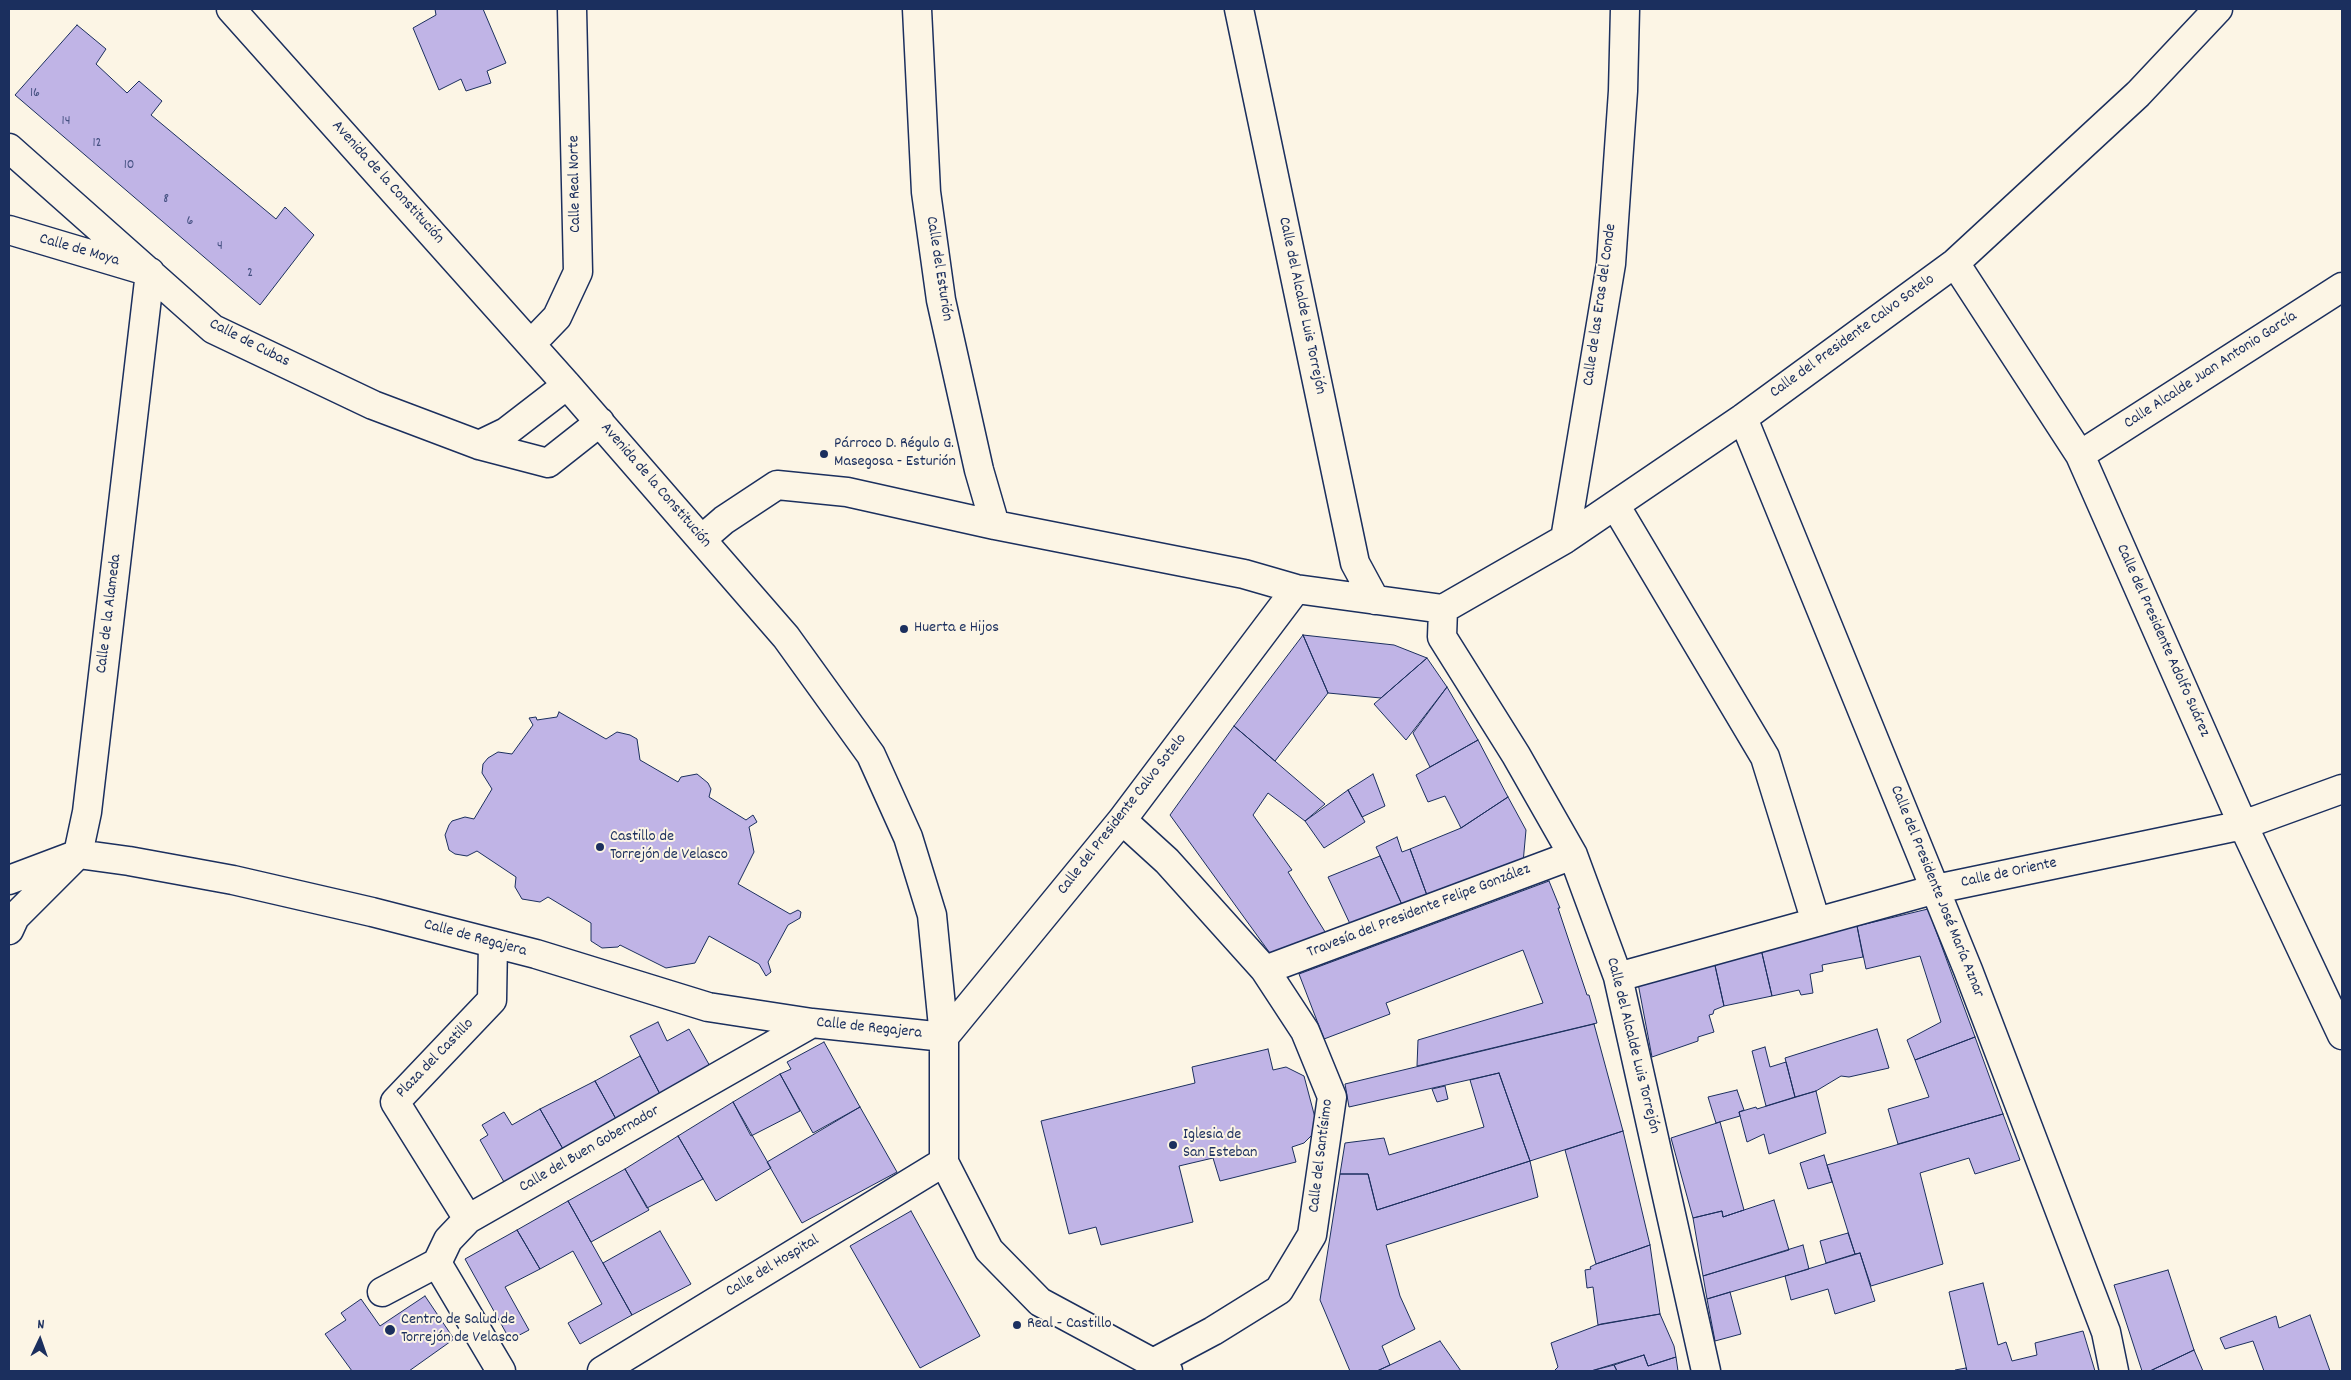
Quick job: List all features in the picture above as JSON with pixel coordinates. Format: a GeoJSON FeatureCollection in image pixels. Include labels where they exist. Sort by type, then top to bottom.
{"type":"FeatureCollection","features":[{"type":"Feature","properties":{"kind":"street","name":"Avenida de la Constitución"},"geometry":{"type":"LineString","coordinates":[[231,9],[531,344],[702,539],[786,637],[871,755],[908,837],[932,915],[944,1037],[944,1162]]}},
{"type":"Feature","properties":{"kind":"street","name":"Calle Real Norte"},"geometry":{"type":"LineString","coordinates":[[531,344],[558,317],[578,272],[572,9]]}},
{"type":"Feature","properties":{"kind":"street","name":"Calle del Esturión"},"geometry":{"type":"LineString","coordinates":[[917,9],[926,192],[940,290],[979,470],[995,525]]}},
{"type":"Feature","properties":{"kind":"street","name":"Calle del Alcalde Luis Torrejón"},"geometry":{"type":"LineString","coordinates":[[1240,9],[1354,562],[1375,600]]}},
{"type":"Feature","properties":{"kind":"street","name":"Calle de las Eras del Conde"},"geometry":{"type":"LineString","coordinates":[[1565,539],[1611,264],[1623,91],[1625,9]]}},
{"type":"Feature","properties":{"kind":"street","name":"Calle del Presidente Calvo Sotelo"},"geometry":{"type":"LineString","coordinates":[[1443,609],[1565,539],[1743,418],[1955,263],[2138,94],[2218,9]]}},
{"type":"Feature","properties":{"kind":"street","name":"Calle de Cubas"},"geometry":{"type":"LineString","coordinates":[[9,148],[213,329],[373,405],[479,445],[548,462],[600,422]]}},
{"type":"Feature","properties":{"kind":"street","name":"Calle de Moya"},"geometry":{"type":"LineString","coordinates":[[9,230],[150,272]]}},
{"type":"Feature","properties":{"kind":"street","name":"Calle del Presidente Adolfo Suárez"},"geometry":{"type":"LineString","coordinates":[[1955,263],[2080,455],[2243,825],[2342,1035]]}},
{"type":"Feature","properties":{"kind":"street","name":"Calle de la Alameda"},"geometry":{"type":"LineString","coordinates":[[78,854],[87,812],[150,272]]}},
{"type":"Feature","properties":{"kind":"street","name":"Calle Alcalde Juan Antonio García"},"geometry":{"type":"LineString","coordinates":[[2080,455],[2342,287]]}},
{"type":"Feature","properties":{"kind":"street"},"geometry":{"type":"LineString","coordinates":[[479,445],[506,432],[567,385]]}},
{"type":"Feature","properties":{"kind":"street","name":"Calle del Presidente José María Aznar"},"geometry":{"type":"LineString","coordinates":[[1743,418],[1936,889],[2106,1332],[2114,1371]]}},
{"type":"Feature","properties":{"kind":"street"},"geometry":{"type":"LineString","coordinates":[[702,539],[724,520],[777,485],[847,492],[995,525],[1244,574],[1296,589],[1443,609]]}},
{"type":"Feature","properties":{"kind":"street"},"geometry":{"type":"LineString","coordinates":[[1614,505],[1765,757],[1816,922]]}},
{"type":"Feature","properties":{"kind":"street","name":"Calle del Presidente Calvo Sotelo"},"geometry":{"type":"LineString","coordinates":[[944,1037],[1122,820],[1296,589]]}},
{"type":"Feature","properties":{"kind":"street","name":"Calle del Alcalde Luis Torrejón"},"geometry":{"type":"LineString","coordinates":[[1443,609],[1442,637],[1516,755],[1573,854],[1618,977],[1706,1371]]}},
{"type":"Feature","properties":{"kind":"street","name":"Calle de Oriente"},"geometry":{"type":"LineString","coordinates":[[1618,977],[1936,889],[2243,825],[2342,789]]}},
{"type":"Feature","properties":{"kind":"street","name":"Calle del Santísimo"},"geometry":{"type":"LineString","coordinates":[[1122,820],[1167,861],[1265,970],[1305,1031],[1332,1097],[1312,1235],[1279,1290],[1157,1369]]}},
{"type":"Feature","properties":{"kind":"street"},"geometry":{"type":"LineString","coordinates":[[9,930],[15,917],[78,854]]}},
{"type":"Feature","properties":{"kind":"street","name":"Calle de Regajera"},"geometry":{"type":"LineString","coordinates":[[9,880],[78,854],[129,861],[233,880],[372,912],[493,943],[708,1007],[812,1023],[944,1037]]}},
{"type":"Feature","properties":{"kind":"street","name":"Travesía del Presidente Felipe González"},"geometry":{"type":"LineString","coordinates":[[1265,970],[1573,854]]}},
{"type":"Feature","properties":{"kind":"street","name":"Plaza del Castillo"},"geometry":{"type":"LineString","coordinates":[[468,1219],[395,1102],[492,1000],[493,943]]}},
{"type":"Feature","properties":{"kind":"street","name":"Calle del Buen Gobernador"},"geometry":{"type":"LineString","coordinates":[[437,1263],[448,1240],[468,1219],[812,1023]]}},
{"type":"Feature","properties":{"kind":"street"},"geometry":{"type":"LineString","coordinates":[[944,1162],[989,1250],[1040,1302],[1157,1369]]}},
{"type":"Feature","properties":{"kind":"street","name":"Calle del Hospital"},"geometry":{"type":"LineString","coordinates":[[602,1371],[944,1162]]}},
{"type":"Feature","properties":{"kind":"street"},"geometry":{"type":"LineString","coordinates":[[382,1292],[437,1263],[501,1371]]}},
{"type":"Feature","properties":{"kind":"building"},"geometry":{"type":"Polygon","coordinates":[[[435,9],[483,9],[506,63],[487,71],[491,83],[466,91],[461,79],[439,90],[413,28],[436,15],[435,9]]]}},
{"type":"Feature","properties":{"kind":"building"},"geometry":{"type":"Polygon","coordinates":[[[77,25],[106,49],[96,64],[127,93],[139,81],[162,101],[151,115],[276,219],[285,207],[314,235],[260,305],[15,95],[77,25]]]}},
{"type":"Feature","properties":{"kind":"building"},"geometry":{"type":"Polygon","coordinates":[[[1303,635],[1328,693],[1275,761],[1234,726],[1303,635]]]}},
{"type":"Feature","properties":{"kind":"building"},"geometry":{"type":"Polygon","coordinates":[[[1303,635],[1394,645],[1427,658],[1381,698],[1328,693],[1303,635]]]}},
{"type":"Feature","properties":{"kind":"building"},"geometry":{"type":"Polygon","coordinates":[[[1427,658],[1447,687],[1406,740],[1374,704],[1427,658]]]}},
{"type":"Feature","properties":{"kind":"building"},"geometry":{"type":"Polygon","coordinates":[[[1447,687],[1478,740],[1430,767],[1413,733],[1447,687]]]}},
{"type":"Feature","properties":{"kind":"building","name":"Castillo de Torrejón de Velasco"},"geometry":{"type":"Polygon","coordinates":[[[559,712],[606,739],[617,732],[630,735],[637,739],[640,760],[678,782],[681,777],[697,774],[708,783],[711,789],[709,797],[746,820],[753,815],[757,822],[749,827],[754,852],[738,884],[790,914],[798,910],[801,912],[800,918],[788,925],[768,962],[771,972],[766,976],[759,964],[709,936],[695,963],[666,968],[620,945],[618,947],[602,948],[591,941],[591,923],[548,897],[540,902],[522,899],[515,887],[516,877],[477,851],[467,856],[455,854],[449,850],[445,835],[449,825],[452,821],[465,817],[474,819],[492,789],[482,773],[483,764],[488,758],[498,752],[512,754],[533,725],[529,718],[536,717],[537,720],[557,717],[559,712]]]}},
{"type":"Feature","properties":{"kind":"building"},"geometry":{"type":"Polygon","coordinates":[[[1234,726],[1325,804],[1305,821],[1268,793],[1253,815],[1292,870],[1288,872],[1327,935],[1272,956],[1170,815],[1234,726]]]}},
{"type":"Feature","properties":{"kind":"building"},"geometry":{"type":"Polygon","coordinates":[[[1478,740],[1508,797],[1461,828],[1445,796],[1428,802],[1416,775],[1478,740]]]}},
{"type":"Feature","properties":{"kind":"building"},"geometry":{"type":"Polygon","coordinates":[[[1373,774],[1385,806],[1362,817],[1348,790],[1373,774]]]}},
{"type":"Feature","properties":{"kind":"building"},"geometry":{"type":"Polygon","coordinates":[[[1348,790],[1365,822],[1324,848],[1305,821],[1348,790]]]}},
{"type":"Feature","properties":{"kind":"building"},"geometry":{"type":"Polygon","coordinates":[[[1508,797],[1526,830],[1523,863],[1428,898],[1410,849],[1461,828],[1508,797]]]}},
{"type":"Feature","properties":{"kind":"building"},"geometry":{"type":"Polygon","coordinates":[[[1397,837],[1402,852],[1410,849],[1428,898],[1403,907],[1376,847],[1397,837]]]}},
{"type":"Feature","properties":{"kind":"building"},"geometry":{"type":"Polygon","coordinates":[[[1380,856],[1403,907],[1351,926],[1328,877],[1380,856]]]}},
{"type":"Feature","properties":{"kind":"building"},"geometry":{"type":"Polygon","coordinates":[[[1549,881],[1560,908],[1558,908],[1597,1023],[1417,1066],[1418,1040],[1543,1003],[1523,950],[1386,1003],[1390,1014],[1324,1039],[1299,974],[1549,881]]]}},
{"type":"Feature","properties":{"kind":"building"},"geometry":{"type":"Polygon","coordinates":[[[1928,909],[1975,1037],[1915,1060],[1907,1040],[1941,1022],[1920,956],[1866,969],[1857,926],[1928,909]]]}},
{"type":"Feature","properties":{"kind":"building"},"geometry":{"type":"Polygon","coordinates":[[[1857,926],[1863,957],[1822,965],[1823,971],[1810,974],[1813,993],[1801,995],[1799,990],[1772,996],[1761,949],[1857,926]]]}},
{"type":"Feature","properties":{"kind":"building"},"geometry":{"type":"Polygon","coordinates":[[[1761,949],[1772,996],[1724,1006],[1714,961],[1761,949]]]}},
{"type":"Feature","properties":{"kind":"building"},"geometry":{"type":"Polygon","coordinates":[[[1714,961],[1724,1006],[1714,1010],[1713,1014],[1709,1015],[1714,1032],[1698,1037],[1698,1041],[1652,1057],[1637,978],[1714,961]]]}},
{"type":"Feature","properties":{"kind":"building"},"geometry":{"type":"Polygon","coordinates":[[[658,1022],[667,1041],[689,1029],[711,1068],[661,1096],[630,1036],[658,1022]]]}},
{"type":"Feature","properties":{"kind":"building"},"geometry":{"type":"Polygon","coordinates":[[[1594,1024],[1623,1131],[1530,1161],[1499,1073],[1349,1107],[1345,1084],[1594,1024]]]}},
{"type":"Feature","properties":{"kind":"building"},"geometry":{"type":"Polygon","coordinates":[[[1877,1029],[1889,1068],[1849,1077],[1841,1076],[1816,1091],[1795,1097],[1785,1058],[1877,1029]]]}},
{"type":"Feature","properties":{"kind":"building"},"geometry":{"type":"Polygon","coordinates":[[[1975,1037],[2003,1114],[1898,1144],[1888,1109],[1929,1097],[1915,1060],[1975,1037]]]}},
{"type":"Feature","properties":{"kind":"building"},"geometry":{"type":"Polygon","coordinates":[[[824,1042],[860,1107],[813,1133],[780,1074],[791,1069],[787,1062],[824,1042]]]}},
{"type":"Feature","properties":{"kind":"building"},"geometry":{"type":"Polygon","coordinates":[[[1765,1047],[1770,1067],[1786,1062],[1795,1097],[1766,1106],[1752,1051],[1765,1047]]]}},
{"type":"Feature","properties":{"kind":"building","name":"Iglesia de San Esteban"},"geometry":{"type":"Polygon","coordinates":[[[1268,1049],[1273,1070],[1286,1067],[1304,1076],[1318,1129],[1304,1143],[1292,1147],[1296,1162],[1220,1181],[1213,1158],[1179,1166],[1193,1222],[1101,1245],[1096,1227],[1069,1234],[1041,1121],[1195,1083],[1192,1067],[1268,1049]]]}},
{"type":"Feature","properties":{"kind":"building"},"geometry":{"type":"Polygon","coordinates":[[[640,1056],[661,1096],[616,1119],[595,1081],[640,1056]]]}},
{"type":"Feature","properties":{"kind":"building"},"geometry":{"type":"Polygon","coordinates":[[[1499,1073],[1530,1161],[1377,1210],[1368,1174],[1340,1174],[1345,1143],[1384,1138],[1389,1155],[1484,1127],[1470,1080],[1499,1073]]]}},
{"type":"Feature","properties":{"kind":"building"},"geometry":{"type":"Polygon","coordinates":[[[780,1074],[800,1111],[751,1136],[733,1102],[780,1074]]]}},
{"type":"Feature","properties":{"kind":"building"},"geometry":{"type":"Polygon","coordinates":[[[595,1081],[616,1119],[563,1149],[540,1109],[595,1081]]]}},
{"type":"Feature","properties":{"kind":"building"},"geometry":{"type":"Polygon","coordinates":[[[1445,1086],[1448,1099],[1437,1102],[1432,1089],[1445,1086]]]}},
{"type":"Feature","properties":{"kind":"building"},"geometry":{"type":"Polygon","coordinates":[[[1737,1090],[1744,1110],[1739,1112],[1740,1116],[1716,1123],[1708,1097],[1737,1090]]]}},
{"type":"Feature","properties":{"kind":"building"},"geometry":{"type":"Polygon","coordinates":[[[1816,1091],[1826,1133],[1769,1154],[1764,1134],[1747,1142],[1739,1112],[1756,1107],[1757,1109],[1816,1091]]]}},
{"type":"Feature","properties":{"kind":"building"},"geometry":{"type":"Polygon","coordinates":[[[733,1102],[771,1168],[716,1201],[678,1136],[733,1102]]]}},
{"type":"Feature","properties":{"kind":"building"},"geometry":{"type":"Polygon","coordinates":[[[860,1107],[897,1172],[802,1223],[767,1162],[860,1107]]]}},
{"type":"Feature","properties":{"kind":"building"},"geometry":{"type":"Polygon","coordinates":[[[540,1109],[563,1149],[504,1182],[480,1140],[488,1135],[482,1125],[504,1112],[512,1125],[540,1109]]]}},
{"type":"Feature","properties":{"kind":"building"},"geometry":{"type":"Polygon","coordinates":[[[2003,1114],[2020,1160],[1975,1174],[1969,1158],[1920,1173],[1943,1264],[1871,1286],[1860,1253],[1855,1254],[1827,1165],[2003,1114]]]}},
{"type":"Feature","properties":{"kind":"building"},"geometry":{"type":"Polygon","coordinates":[[[1720,1122],[1744,1210],[1723,1217],[1722,1211],[1693,1218],[1671,1138],[1720,1122]]]}},
{"type":"Feature","properties":{"kind":"building"},"geometry":{"type":"Polygon","coordinates":[[[1623,1131],[1650,1245],[1596,1264],[1565,1150],[1623,1131]]]}},
{"type":"Feature","properties":{"kind":"building"},"geometry":{"type":"Polygon","coordinates":[[[678,1136],[703,1179],[647,1208],[625,1169],[678,1136]]]}},
{"type":"Feature","properties":{"kind":"building"},"geometry":{"type":"Polygon","coordinates":[[[1824,1155],[1832,1182],[1808,1189],[1800,1163],[1824,1155]]]}},
{"type":"Feature","properties":{"kind":"building"},"geometry":{"type":"Polygon","coordinates":[[[1530,1161],[1538,1197],[1386,1245],[1400,1296],[1415,1329],[1382,1346],[1390,1365],[1377,1371],[1350,1371],[1320,1300],[1340,1174],[1368,1174],[1377,1210],[1530,1161]]]}},
{"type":"Feature","properties":{"kind":"building"},"geometry":{"type":"Polygon","coordinates":[[[625,1169],[649,1210],[591,1242],[568,1201],[625,1169]]]}},
{"type":"Feature","properties":{"kind":"building"},"geometry":{"type":"Polygon","coordinates":[[[1774,1200],[1789,1250],[1703,1276],[1693,1218],[1722,1211],[1723,1217],[1774,1200]]]}},
{"type":"Feature","properties":{"kind":"building"},"geometry":{"type":"Polygon","coordinates":[[[568,1201],[632,1315],[580,1344],[568,1323],[602,1304],[573,1251],[540,1269],[517,1230],[568,1201]]]}},
{"type":"Feature","properties":{"kind":"building"},"geometry":{"type":"Polygon","coordinates":[[[911,1211],[980,1336],[920,1368],[850,1246],[911,1211]]]}},
{"type":"Feature","properties":{"kind":"building"},"geometry":{"type":"Polygon","coordinates":[[[517,1230],[540,1269],[505,1287],[529,1330],[510,1340],[465,1259],[517,1230]]]}},
{"type":"Feature","properties":{"kind":"building"},"geometry":{"type":"Polygon","coordinates":[[[660,1231],[691,1284],[632,1315],[603,1263],[660,1231]]]}},
{"type":"Feature","properties":{"kind":"building"},"geometry":{"type":"Polygon","coordinates":[[[1848,1233],[1855,1254],[1826,1263],[1820,1241],[1848,1233]]]}},
{"type":"Feature","properties":{"kind":"building"},"geometry":{"type":"Polygon","coordinates":[[[1650,1245],[1660,1314],[1598,1325],[1593,1287],[1587,1288],[1585,1270],[1591,1269],[1590,1267],[1596,1264],[1650,1245]]]}},
{"type":"Feature","properties":{"kind":"building"},"geometry":{"type":"Polygon","coordinates":[[[1803,1245],[1809,1269],[1707,1299],[1703,1276],[1803,1245]]]}},
{"type":"Feature","properties":{"kind":"building"},"geometry":{"type":"Polygon","coordinates":[[[1860,1253],[1875,1301],[1835,1314],[1828,1289],[1791,1300],[1785,1276],[1860,1253]]]}},
{"type":"Feature","properties":{"kind":"building"},"geometry":{"type":"Polygon","coordinates":[[[2168,1270],[2194,1350],[2150,1371],[2142,1371],[2114,1285],[2168,1270]]]}},
{"type":"Feature","properties":{"kind":"building"},"geometry":{"type":"Polygon","coordinates":[[[1983,1283],[1998,1345],[2006,1342],[2012,1361],[2037,1355],[2035,1343],[2083,1331],[2095,1371],[1967,1371],[1949,1292],[1983,1283]]]}},
{"type":"Feature","properties":{"kind":"building"},"geometry":{"type":"Polygon","coordinates":[[[1730,1292],[1741,1334],[1715,1341],[1707,1299],[1730,1292]]]}},
{"type":"Feature","properties":{"kind":"building","name":"Centro de Salud de Torrejón de Velasco"},"geometry":{"type":"Polygon","coordinates":[[[425,1296],[454,1339],[409,1371],[352,1371],[325,1334],[346,1320],[341,1313],[361,1299],[380,1326],[425,1296]]]}},
{"type":"Feature","properties":{"kind":"building"},"geometry":{"type":"Polygon","coordinates":[[[1660,1314],[1674,1346],[1676,1357],[1648,1366],[1644,1355],[1591,1371],[1554,1371],[1558,1367],[1551,1343],[1601,1324],[1660,1314]]]}},
{"type":"Feature","properties":{"kind":"building"},"geometry":{"type":"Polygon","coordinates":[[[2310,1315],[2330,1371],[2264,1371],[2253,1341],[2225,1349],[2220,1338],[2276,1316],[2279,1328],[2310,1315]]]}},
{"type":"Feature","properties":{"kind":"building"},"geometry":{"type":"Polygon","coordinates":[[[1440,1341],[1461,1371],[1377,1371],[1390,1365],[1440,1341]]]}},
{"type":"Feature","properties":{"kind":"building"},"geometry":{"type":"Polygon","coordinates":[[[2194,1350],[2203,1371],[2150,1371],[2194,1350]]]}},
{"type":"Feature","properties":{"kind":"building"},"geometry":{"type":"Polygon","coordinates":[[[1644,1355],[1648,1366],[1676,1357],[1678,1371],[1617,1371],[1614,1365],[1644,1355]]]}},
{"type":"Feature","properties":{"kind":"building"},"geometry":{"type":"Polygon","coordinates":[[[1614,1365],[1617,1371],[1591,1371],[1614,1365]]]}},
{"type":"Feature","properties":{"kind":"building"},"geometry":{"type":"Polygon","coordinates":[[[1966,1368],[1967,1371],[1955,1371],[1955,1370],[1966,1368]]]}},
{"type":"Feature","properties":{"kind":"place","name":"Párroco D. Régulo G. Masegosa - Esturión"},"geometry":{"type":"Point","coordinates":[824,454]}},
{"type":"Feature","properties":{"kind":"place","name":"Huerta e Hijos"},"geometry":{"type":"Point","coordinates":[904,629]}},
{"type":"Feature","properties":{"kind":"place","name":"Castillo de Torrejón de Velasco"},"geometry":{"type":"Point","coordinates":[600,847]}},
{"type":"Feature","properties":{"kind":"place","name":"Iglesia de San Esteban"},"geometry":{"type":"Point","coordinates":[1173,1145]}},
{"type":"Feature","properties":{"kind":"place","name":"Real - Castillo"},"geometry":{"type":"Point","coordinates":[1017,1325]}},
{"type":"Feature","properties":{"kind":"place","name":"Centro de Salud de Torrejón de Velasco"},"geometry":{"type":"Point","coordinates":[390,1330]}}]}
